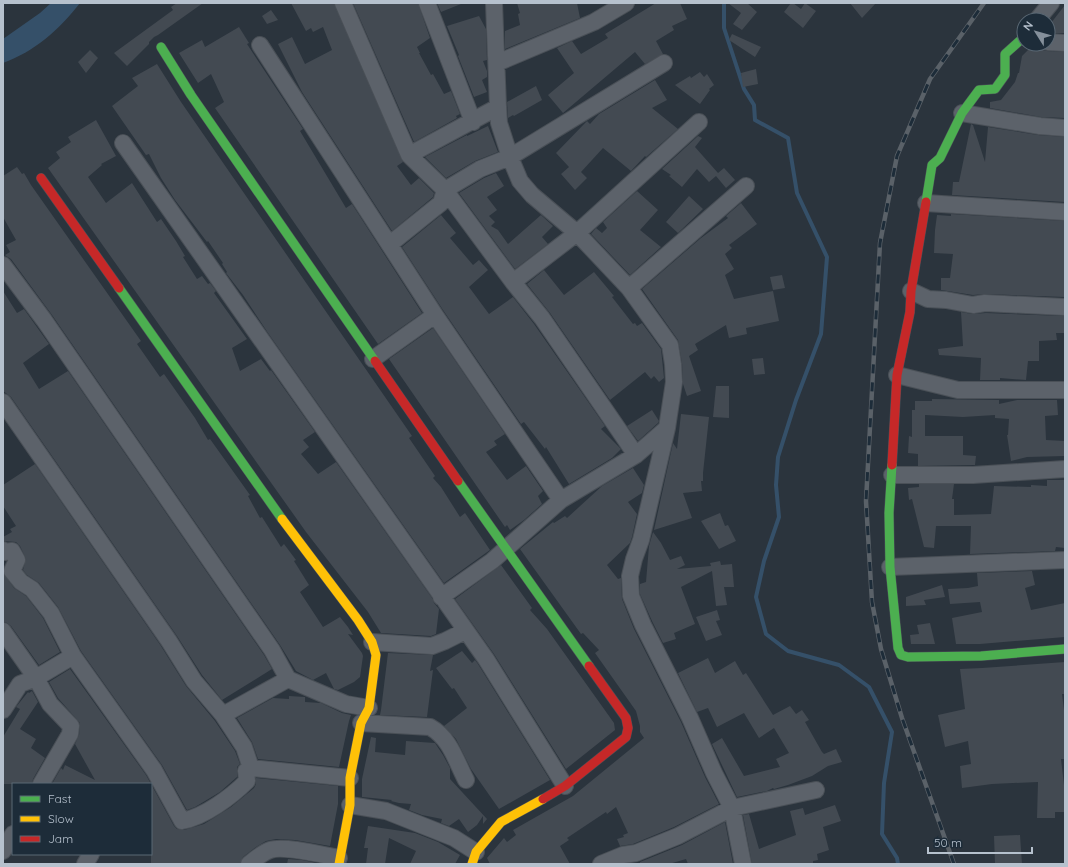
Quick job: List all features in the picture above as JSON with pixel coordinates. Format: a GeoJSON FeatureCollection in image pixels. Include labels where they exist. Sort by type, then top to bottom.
{"type":"FeatureCollection","features":[{"type":"Feature","properties":{"kind":"street"},"geometry":{"type":"LineString","coordinates":[[343,3],[409,154],[445,190],[513,282],[542,318],[636,455]]}},
{"type":"Feature","properties":{"kind":"street"},"geometry":{"type":"LineString","coordinates":[[427,3],[473,122]]}},
{"type":"Feature","properties":{"kind":"street"},"geometry":{"type":"LineString","coordinates":[[494,3],[498,108],[500,123],[510,157],[520,181],[532,195],[578,234],[629,288],[670,345],[674,382],[667,428],[641,540],[630,576],[631,596],[643,625],[690,718],[714,773],[732,808],[744,864]]}},
{"type":"Feature","properties":{"kind":"street"},"geometry":{"type":"LineString","coordinates":[[497,63],[594,22],[626,3]]}},
{"type":"Feature","properties":{"kind":"street"},"geometry":{"type":"LineString","coordinates":[[1044,12],[1051,3]]}},
{"type":"Feature","properties":{"kind":"street"},"geometry":{"type":"LineString","coordinates":[[260,45],[435,315],[561,500]]}},
{"type":"Feature","properties":{"kind":"street"},"geometry":{"type":"LineString","coordinates":[[1016,45],[1005,54],[1005,75],[995,89],[979,90],[962,113],[940,158],[932,164],[920,244],[911,291],[910,312],[897,375],[889,513],[890,566],[898,648],[901,655],[908,657],[981,656],[1065,649]]}},
{"type":"Feature","properties":{"kind":"street"},"geometry":{"type":"LineString","coordinates":[[161,47],[191,95],[373,359],[505,549],[626,718],[628,728],[626,737],[565,786],[501,822],[474,858],[454,838],[386,811],[350,805]]}},
{"type":"Feature","properties":{"kind":"street"},"geometry":{"type":"LineString","coordinates":[[390,244],[441,203],[445,190],[480,169],[510,157],[664,62]]}},
{"type":"Feature","properties":{"kind":"street"},"geometry":{"type":"LineString","coordinates":[[409,154],[498,108]]}},
{"type":"Feature","properties":{"kind":"street"},"geometry":{"type":"LineString","coordinates":[[962,113],[1040,126],[1065,128]]}},
{"type":"Feature","properties":{"kind":"street"},"geometry":{"type":"LineString","coordinates":[[513,282],[578,234],[699,122]]}},
{"type":"Feature","properties":{"kind":"street"},"geometry":{"type":"LineString","coordinates":[[123,143],[486,659],[565,786]]}},
{"type":"Feature","properties":{"kind":"street"},"geometry":{"type":"LineString","coordinates":[[41,178],[296,539],[358,620],[372,642],[376,655],[369,708],[361,723],[350,778],[350,805],[339,861],[287,849],[271,849],[258,856],[249,864]]}},
{"type":"Feature","properties":{"kind":"street"},"geometry":{"type":"LineString","coordinates":[[629,288],[746,186]]}},
{"type":"Feature","properties":{"kind":"street"},"geometry":{"type":"LineString","coordinates":[[926,203],[1065,212]]}},
{"type":"Feature","properties":{"kind":"street"},"geometry":{"type":"LineString","coordinates":[[3,265],[44,320],[268,644],[288,679],[346,704],[369,708]]}},
{"type":"Feature","properties":{"kind":"street"},"geometry":{"type":"LineString","coordinates":[[911,291],[928,299],[973,305],[985,303],[1065,307]]}},
{"type":"Feature","properties":{"kind":"street"},"geometry":{"type":"LineString","coordinates":[[373,359],[435,315]]}},
{"type":"Feature","properties":{"kind":"street"},"geometry":{"type":"LineString","coordinates":[[897,375],[958,390],[1065,390]]}},
{"type":"Feature","properties":{"kind":"street"},"geometry":{"type":"LineString","coordinates":[[3,402],[169,641],[194,681],[223,715],[244,747],[251,768]]}},
{"type":"Feature","properties":{"kind":"street"},"geometry":{"type":"LineString","coordinates":[[441,597],[492,561],[561,500],[636,455],[667,428]]}},
{"type":"Feature","properties":{"kind":"street"},"geometry":{"type":"LineString","coordinates":[[892,474],[973,475],[1065,469]]}},
{"type":"Feature","properties":{"kind":"street"},"geometry":{"type":"LineString","coordinates":[[3,550],[4,552],[12,551],[17,560],[12,571],[21,582],[32,589],[51,613],[74,656],[154,770],[182,820],[192,819],[224,800],[247,781],[246,771],[251,768],[350,778]]}},
{"type":"Feature","properties":{"kind":"street"},"geometry":{"type":"LineString","coordinates":[[890,566],[1065,560]]}},
{"type":"Feature","properties":{"kind":"street"},"geometry":{"type":"LineString","coordinates":[[3,631],[36,678],[50,704],[70,726],[70,734],[42,783]]}},
{"type":"Feature","properties":{"kind":"street"},"geometry":{"type":"LineString","coordinates":[[372,642],[432,646],[465,631]]}},
{"type":"Feature","properties":{"kind":"street"},"geometry":{"type":"LineString","coordinates":[[3,710],[20,684],[36,678],[74,656]]}},
{"type":"Feature","properties":{"kind":"street"},"geometry":{"type":"LineString","coordinates":[[223,715],[288,679]]}},
{"type":"Feature","properties":{"kind":"street"},"geometry":{"type":"LineString","coordinates":[[361,723],[430,727],[439,732],[447,742],[466,780]]}},
{"type":"Feature","properties":{"kind":"street"},"geometry":{"type":"LineString","coordinates":[[601,864],[623,855],[637,858],[732,808],[816,790]]}},
{"type":"Feature","properties":{"kind":"street"},"geometry":{"type":"LineString","coordinates":[[3,851],[12,836]]}},
{"type":"Feature","properties":{"kind":"street"},"geometry":{"type":"LineString","coordinates":[[85,864],[90,855]]}},
{"type":"Feature","properties":{"kind":"water"},"geometry":{"type":"Polygon","coordinates":[[[51,3],[80,3],[64,22],[46,39],[25,53],[3,63],[3,39],[40,13],[51,3]]]}},
{"type":"Feature","properties":{"kind":"building"},"geometry":{"type":"Polygon","coordinates":[[[177,3],[203,3],[154,37],[127,66],[114,53],[173,10],[171,7],[177,3]]]}},
{"type":"Feature","properties":{"kind":"building"},"geometry":{"type":"Polygon","coordinates":[[[291,3],[334,3],[403,162],[397,166],[411,185],[419,178],[434,193],[433,197],[392,231],[302,92],[278,44],[292,37],[305,64],[332,50],[323,27],[313,32],[311,28],[306,31],[291,3]]]}},
{"type":"Feature","properties":{"kind":"building"},"geometry":{"type":"Polygon","coordinates":[[[353,3],[418,3],[430,38],[417,47],[419,53],[431,75],[433,74],[444,94],[451,91],[460,114],[456,116],[457,118],[414,142],[353,3]]]}},
{"type":"Feature","properties":{"kind":"building"},"geometry":{"type":"Polygon","coordinates":[[[437,3],[461,3],[461,4],[441,12],[437,3]]]}},
{"type":"Feature","properties":{"kind":"building"},"geometry":{"type":"Polygon","coordinates":[[[517,3],[577,3],[580,18],[505,49],[505,31],[520,25],[518,14],[520,13],[517,3]]]}},
{"type":"Feature","properties":{"kind":"building"},"geometry":{"type":"Polygon","coordinates":[[[656,3],[680,3],[687,19],[672,26],[674,30],[656,41],[663,54],[645,64],[635,52],[563,113],[548,95],[574,73],[557,48],[572,41],[581,54],[608,38],[605,34],[656,3]]]}},
{"type":"Feature","properties":{"kind":"building"},"geometry":{"type":"Polygon","coordinates":[[[728,3],[747,3],[757,12],[742,30],[733,24],[741,13],[728,3]]]}},
{"type":"Feature","properties":{"kind":"building"},"geometry":{"type":"Polygon","coordinates":[[[791,3],[801,9],[805,3],[816,11],[803,28],[784,12],[791,3]]]}},
{"type":"Feature","properties":{"kind":"building"},"geometry":{"type":"Polygon","coordinates":[[[850,3],[876,3],[862,18],[850,3]]]}},
{"type":"Feature","properties":{"kind":"building"},"geometry":{"type":"Polygon","coordinates":[[[1065,5],[1065,33],[1056,33],[1056,17],[1065,5]]]}},
{"type":"Feature","properties":{"kind":"building"},"geometry":{"type":"Polygon","coordinates":[[[271,10],[278,20],[267,24],[262,16],[271,10]]]}},
{"type":"Feature","properties":{"kind":"building"},"geometry":{"type":"Polygon","coordinates":[[[479,16],[486,29],[487,60],[483,61],[487,71],[487,77],[482,80],[487,92],[474,97],[447,26],[479,16]]]}},
{"type":"Feature","properties":{"kind":"building"},"geometry":{"type":"Polygon","coordinates":[[[239,27],[249,43],[247,44],[303,129],[300,131],[346,208],[352,204],[422,313],[378,344],[215,108],[224,102],[211,74],[198,83],[179,53],[202,40],[205,47],[239,27]]]}},
{"type":"Feature","properties":{"kind":"building"},"geometry":{"type":"Polygon","coordinates":[[[732,34],[761,47],[755,57],[729,40],[732,34]]]}},
{"type":"Feature","properties":{"kind":"building"},"geometry":{"type":"Polygon","coordinates":[[[90,50],[98,58],[86,73],[78,62],[90,50]]]}},
{"type":"Feature","properties":{"kind":"building"},"geometry":{"type":"Polygon","coordinates":[[[1026,52],[1065,52],[1065,118],[1041,117],[990,108],[990,102],[1001,100],[1015,82],[1019,73],[1022,56],[1026,52]]]}},
{"type":"Feature","properties":{"kind":"building"},"geometry":{"type":"Polygon","coordinates":[[[157,64],[181,102],[412,436],[409,438],[435,476],[433,478],[441,487],[460,517],[465,513],[490,550],[444,583],[268,333],[243,295],[226,273],[227,272],[222,264],[223,263],[208,241],[207,242],[175,200],[161,178],[149,154],[146,155],[112,106],[138,86],[132,78],[157,64]]]}},
{"type":"Feature","properties":{"kind":"building"},"geometry":{"type":"Polygon","coordinates":[[[756,69],[758,84],[743,87],[741,73],[756,69]]]}},
{"type":"Feature","properties":{"kind":"building"},"geometry":{"type":"Polygon","coordinates":[[[700,72],[704,77],[707,74],[714,85],[709,89],[710,90],[700,104],[675,85],[700,72]]]}},
{"type":"Feature","properties":{"kind":"building"},"geometry":{"type":"Polygon","coordinates":[[[655,80],[667,100],[652,108],[678,129],[646,157],[645,156],[631,171],[603,148],[581,172],[587,178],[575,190],[561,174],[569,167],[556,153],[587,121],[590,124],[599,114],[655,80]]]}},
{"type":"Feature","properties":{"kind":"building"},"geometry":{"type":"Polygon","coordinates":[[[536,86],[542,100],[508,118],[507,102],[536,86]]]}},
{"type":"Feature","properties":{"kind":"building"},"geometry":{"type":"Polygon","coordinates":[[[96,120],[116,156],[101,164],[102,165],[88,177],[106,203],[132,183],[157,222],[161,219],[176,241],[185,256],[183,257],[197,279],[202,276],[208,284],[210,283],[216,291],[214,293],[247,339],[232,348],[240,371],[261,359],[270,371],[271,370],[315,432],[303,440],[309,447],[301,454],[318,474],[336,462],[439,609],[436,634],[431,636],[381,633],[368,612],[306,532],[48,168],[60,158],[56,152],[71,142],[68,137],[96,120]]]}},
{"type":"Feature","properties":{"kind":"building"},"geometry":{"type":"Polygon","coordinates":[[[971,124],[973,125],[985,162],[988,127],[1038,135],[1065,137],[1065,202],[952,195],[953,182],[959,182],[971,124]]]}},
{"type":"Feature","properties":{"kind":"building"},"geometry":{"type":"Polygon","coordinates":[[[488,126],[498,152],[475,161],[446,178],[425,157],[467,135],[488,126]]]}},
{"type":"Feature","properties":{"kind":"building"},"geometry":{"type":"Polygon","coordinates":[[[698,136],[702,138],[695,147],[718,173],[724,168],[735,180],[726,188],[716,176],[709,182],[697,169],[682,187],[669,176],[671,175],[662,169],[698,136]]]}},
{"type":"Feature","properties":{"kind":"building"},"geometry":{"type":"Polygon","coordinates":[[[17,167],[22,174],[24,173],[141,341],[137,344],[160,377],[164,374],[195,418],[208,440],[210,439],[250,495],[248,496],[260,518],[262,517],[281,547],[284,544],[296,560],[294,561],[309,585],[300,592],[323,627],[340,617],[348,627],[353,635],[348,634],[363,656],[360,677],[354,682],[338,690],[334,689],[326,673],[313,680],[296,671],[280,645],[52,315],[11,259],[5,255],[10,252],[6,245],[16,240],[3,217],[3,176],[17,167]]]}},
{"type":"Feature","properties":{"kind":"building"},"geometry":{"type":"Polygon","coordinates":[[[496,173],[504,186],[487,197],[497,210],[489,216],[495,222],[491,226],[498,230],[508,244],[541,215],[553,226],[542,237],[548,244],[515,269],[459,193],[484,178],[496,173]]]}},
{"type":"Feature","properties":{"kind":"building"},"geometry":{"type":"Polygon","coordinates":[[[637,191],[658,210],[640,230],[661,247],[630,275],[591,234],[596,228],[602,233],[607,228],[603,222],[637,191]]]}},
{"type":"Feature","properties":{"kind":"building"},"geometry":{"type":"Polygon","coordinates":[[[689,196],[703,209],[678,233],[666,222],[689,196]]]}},
{"type":"Feature","properties":{"kind":"building"},"geometry":{"type":"Polygon","coordinates":[[[741,203],[757,224],[729,245],[732,248],[725,254],[734,269],[725,275],[734,299],[773,291],[779,321],[746,328],[747,334],[729,338],[726,325],[695,344],[698,350],[689,356],[701,391],[687,396],[683,384],[682,363],[678,340],[642,289],[701,238],[728,218],[726,216],[741,203]]]}},
{"type":"Feature","properties":{"kind":"building"},"geometry":{"type":"Polygon","coordinates":[[[951,214],[1065,221],[1065,297],[985,294],[973,295],[941,290],[941,278],[950,278],[953,254],[934,253],[935,230],[937,215],[951,216],[951,214]]]}},
{"type":"Feature","properties":{"kind":"building"},"geometry":{"type":"Polygon","coordinates":[[[441,215],[456,233],[450,238],[473,265],[479,260],[488,270],[469,287],[489,314],[513,297],[534,324],[605,426],[601,429],[621,449],[612,458],[569,484],[546,447],[545,449],[524,422],[521,424],[402,247],[441,215]]]}},
{"type":"Feature","properties":{"kind":"building"},"geometry":{"type":"Polygon","coordinates":[[[544,270],[564,295],[594,272],[614,296],[612,297],[633,324],[635,323],[637,326],[642,323],[661,349],[664,378],[659,382],[654,376],[651,379],[645,372],[610,400],[550,313],[527,284],[544,270]]]}},
{"type":"Feature","properties":{"kind":"building"},"geometry":{"type":"Polygon","coordinates":[[[782,275],[785,288],[773,290],[770,277],[782,275]]]}},
{"type":"Feature","properties":{"kind":"building"},"geometry":{"type":"Polygon","coordinates":[[[3,291],[17,313],[24,309],[49,344],[23,363],[39,389],[68,371],[264,655],[272,669],[222,700],[202,675],[177,636],[11,397],[3,391],[3,291]]]}},
{"type":"Feature","properties":{"kind":"building"},"geometry":{"type":"Polygon","coordinates":[[[961,312],[972,314],[986,313],[1064,316],[1065,333],[1056,333],[1057,340],[1039,341],[1039,361],[1028,361],[1026,380],[1000,378],[1000,380],[980,380],[981,358],[939,355],[938,349],[963,346],[961,312]]]}},
{"type":"Feature","properties":{"kind":"building"},"geometry":{"type":"Polygon","coordinates":[[[433,328],[505,434],[494,441],[497,445],[486,452],[507,480],[526,466],[543,491],[538,496],[542,504],[510,530],[507,525],[505,527],[389,359],[433,328]]]}},
{"type":"Feature","properties":{"kind":"building"},"geometry":{"type":"Polygon","coordinates":[[[763,358],[765,374],[754,375],[752,359],[763,358]]]}},
{"type":"Feature","properties":{"kind":"building"},"geometry":{"type":"Polygon","coordinates":[[[716,386],[729,386],[729,418],[713,417],[716,386]]]}},
{"type":"Feature","properties":{"kind":"building"},"geometry":{"type":"Polygon","coordinates":[[[932,399],[999,400],[999,404],[1017,400],[1057,400],[1058,415],[1045,416],[1046,440],[1065,441],[1065,456],[1027,457],[1011,461],[1007,435],[1009,419],[995,418],[995,415],[963,417],[925,415],[925,436],[963,436],[963,455],[976,456],[975,465],[918,466],[918,454],[908,453],[909,436],[912,437],[912,410],[915,410],[915,401],[932,401],[932,399]]]}},
{"type":"Feature","properties":{"kind":"building"},"geometry":{"type":"Polygon","coordinates":[[[652,410],[659,421],[638,441],[627,426],[652,410]]]}},
{"type":"Feature","properties":{"kind":"building"},"geometry":{"type":"Polygon","coordinates":[[[681,414],[709,417],[703,481],[701,481],[702,491],[683,493],[692,518],[654,530],[673,443],[677,449],[681,414]]]}},
{"type":"Feature","properties":{"kind":"building"},"geometry":{"type":"Polygon","coordinates":[[[35,464],[161,646],[186,686],[215,721],[235,751],[240,764],[237,767],[237,777],[220,792],[195,807],[187,810],[162,765],[81,651],[58,607],[39,583],[27,575],[23,570],[26,559],[20,546],[16,542],[3,541],[3,537],[12,532],[10,529],[16,526],[3,506],[3,485],[35,464]]]}},
{"type":"Feature","properties":{"kind":"building"},"geometry":{"type":"Polygon","coordinates":[[[633,468],[644,485],[642,493],[628,502],[637,514],[632,537],[630,543],[607,565],[618,579],[621,578],[622,599],[634,629],[681,722],[705,777],[719,804],[674,827],[633,844],[620,846],[617,839],[624,837],[623,835],[628,833],[616,807],[567,838],[569,840],[560,846],[570,864],[490,864],[487,858],[504,838],[507,842],[516,835],[513,830],[573,796],[644,738],[640,732],[636,711],[595,653],[599,650],[583,633],[581,634],[520,549],[553,522],[554,523],[565,516],[567,518],[602,486],[633,468]]]}},
{"type":"Feature","properties":{"kind":"building"},"geometry":{"type":"Polygon","coordinates":[[[1047,480],[1065,480],[1065,548],[1056,547],[1055,551],[970,554],[971,526],[936,526],[934,548],[924,547],[912,499],[909,500],[908,488],[919,487],[919,484],[954,484],[952,499],[954,499],[954,515],[991,514],[994,486],[1047,486],[1047,480]]]}},
{"type":"Feature","properties":{"kind":"building"},"geometry":{"type":"Polygon","coordinates":[[[720,513],[725,526],[728,525],[736,541],[719,549],[701,521],[720,513]]]}},
{"type":"Feature","properties":{"kind":"building"},"geometry":{"type":"Polygon","coordinates":[[[653,532],[670,560],[681,556],[685,565],[677,569],[711,566],[710,563],[720,561],[721,565],[732,564],[734,587],[724,587],[727,605],[716,606],[712,571],[681,587],[695,624],[674,633],[676,639],[663,643],[640,594],[640,584],[646,582],[649,546],[653,532]]]}},
{"type":"Feature","properties":{"kind":"building"},"geometry":{"type":"Polygon","coordinates":[[[501,565],[532,608],[530,610],[547,629],[614,723],[615,730],[566,769],[494,654],[455,599],[501,565]]]}},
{"type":"Feature","properties":{"kind":"building"},"geometry":{"type":"Polygon","coordinates":[[[1032,571],[1035,585],[1025,588],[1031,610],[1065,603],[1065,637],[980,644],[956,644],[952,618],[982,612],[980,602],[950,604],[948,589],[978,586],[977,573],[1032,571]]]}},
{"type":"Feature","properties":{"kind":"building"},"geometry":{"type":"Polygon","coordinates":[[[3,573],[14,588],[26,596],[43,618],[60,652],[39,665],[11,626],[3,622],[3,573]]]}},
{"type":"Feature","properties":{"kind":"building"},"geometry":{"type":"Polygon","coordinates":[[[942,585],[945,597],[924,600],[926,605],[906,606],[906,597],[942,585]]]}},
{"type":"Feature","properties":{"kind":"building"},"geometry":{"type":"Polygon","coordinates":[[[717,610],[720,620],[716,621],[722,635],[706,641],[696,617],[717,610]]]}},
{"type":"Feature","properties":{"kind":"building"},"geometry":{"type":"Polygon","coordinates":[[[930,623],[935,644],[911,644],[910,635],[919,634],[917,625],[930,623]]]}},
{"type":"Feature","properties":{"kind":"building"},"geometry":{"type":"Polygon","coordinates":[[[462,651],[472,663],[475,660],[478,664],[550,780],[499,809],[471,769],[456,739],[444,726],[467,708],[454,688],[452,689],[436,668],[462,651]]]}},
{"type":"Feature","properties":{"kind":"building"},"geometry":{"type":"Polygon","coordinates":[[[388,653],[433,655],[430,671],[433,670],[427,717],[380,715],[388,653]]]}},
{"type":"Feature","properties":{"kind":"building"},"geometry":{"type":"Polygon","coordinates":[[[708,658],[715,673],[735,661],[743,675],[746,673],[773,715],[790,706],[796,714],[802,710],[809,720],[805,722],[822,752],[824,754],[836,749],[842,762],[828,766],[812,776],[788,785],[737,797],[712,744],[722,738],[744,776],[780,767],[776,759],[789,753],[774,728],[759,738],[744,713],[717,727],[708,708],[697,712],[678,673],[708,658]]]}},
{"type":"Feature","properties":{"kind":"building"},"geometry":{"type":"Polygon","coordinates":[[[1065,662],[1065,694],[1062,694],[1065,718],[1065,759],[1061,759],[1064,785],[1064,812],[1055,812],[1055,818],[1037,818],[1038,782],[992,784],[962,788],[960,766],[971,764],[968,741],[945,747],[938,715],[965,709],[960,669],[1065,662]]]}},
{"type":"Feature","properties":{"kind":"building"},"geometry":{"type":"Polygon","coordinates":[[[70,669],[150,783],[53,783],[61,768],[63,770],[65,765],[95,780],[75,744],[79,735],[80,723],[58,698],[49,682],[70,669]]]}},
{"type":"Feature","properties":{"kind":"building"},"geometry":{"type":"Polygon","coordinates":[[[32,691],[38,702],[20,729],[36,739],[31,748],[45,758],[32,783],[3,784],[3,737],[20,709],[16,707],[28,692],[29,693],[32,691]]]}},
{"type":"Feature","properties":{"kind":"building"},"geometry":{"type":"Polygon","coordinates":[[[289,696],[305,697],[305,702],[321,703],[342,713],[351,715],[339,767],[258,759],[252,742],[237,718],[273,698],[289,699],[289,696]]]}},
{"type":"Feature","properties":{"kind":"building"},"geometry":{"type":"Polygon","coordinates":[[[371,737],[376,738],[375,752],[405,755],[406,741],[435,743],[450,768],[450,779],[487,819],[483,824],[483,816],[477,825],[468,832],[459,819],[449,826],[441,823],[442,819],[422,815],[409,810],[411,804],[399,803],[391,801],[392,800],[362,797],[362,779],[371,737]]]}},
{"type":"Feature","properties":{"kind":"building"},"geometry":{"type":"Polygon","coordinates":[[[256,778],[338,786],[338,804],[330,846],[295,840],[276,839],[266,841],[256,847],[243,857],[240,864],[151,864],[152,786],[174,826],[177,829],[184,830],[204,824],[231,807],[254,788],[256,778]]]}},
{"type":"Feature","properties":{"kind":"building"},"geometry":{"type":"Polygon","coordinates":[[[835,805],[841,821],[823,827],[829,850],[817,854],[818,860],[813,861],[813,864],[752,864],[743,815],[749,814],[759,849],[796,835],[790,811],[803,808],[805,815],[835,805]]]}},
{"type":"Feature","properties":{"kind":"building"},"geometry":{"type":"Polygon","coordinates":[[[725,822],[733,864],[688,864],[686,859],[669,864],[640,864],[640,862],[682,845],[725,822]]]}},
{"type":"Feature","properties":{"kind":"building"},"geometry":{"type":"Polygon","coordinates":[[[368,826],[415,833],[438,842],[460,855],[455,864],[410,864],[416,851],[389,838],[385,864],[366,864],[368,848],[364,848],[368,826]]]}},
{"type":"Feature","properties":{"kind":"building"},"geometry":{"type":"Polygon","coordinates":[[[1020,835],[1022,864],[995,864],[994,836],[1020,835]]]}},
{"type":"Feature","properties":{"kind":"building"},"geometry":{"type":"Polygon","coordinates":[[[288,859],[302,860],[321,864],[287,864],[288,859]]]}},
{"type":"Feature","properties":{"kind":"waterway"},"geometry":{"type":"LineString","coordinates":[[724,3],[724,28],[744,89],[754,105],[755,120],[788,138],[797,193],[827,257],[821,334],[796,400],[778,457],[776,485],[779,517],[764,561],[756,597],[766,634],[788,651],[839,665],[869,687],[892,732],[884,783],[882,834],[897,858],[898,864]]}},
{"type":"Feature","properties":{"kind":"railway"},"geometry":{"type":"LineString","coordinates":[[954,864],[902,718],[881,649],[872,602],[866,501],[880,243],[897,156],[930,79],[984,3]]}},
{"type":"Feature","properties":{"kind":"traffic: fast"},"geometry":{"type":"LineString","coordinates":[[926,202],[932,165],[940,158],[962,113],[979,90],[995,89],[1005,75],[1005,54],[1016,44]]}},
{"type":"Feature","properties":{"kind":"traffic: fast"},"geometry":{"type":"LineString","coordinates":[[161,47],[191,95],[375,361]]}},
{"type":"Feature","properties":{"kind":"traffic: fast"},"geometry":{"type":"LineString","coordinates":[[119,288],[282,519]]}},
{"type":"Feature","properties":{"kind":"traffic: fast"},"geometry":{"type":"LineString","coordinates":[[892,465],[889,513],[890,567],[898,648],[901,655],[908,657],[981,656],[1065,649]]}},
{"type":"Feature","properties":{"kind":"traffic: fast"},"geometry":{"type":"LineString","coordinates":[[458,481],[589,666]]}},
{"type":"Feature","properties":{"kind":"traffic: slow"},"geometry":{"type":"LineString","coordinates":[[282,519],[358,620],[372,642],[376,655],[369,708],[361,723],[350,778],[350,805],[339,864]]}},
{"type":"Feature","properties":{"kind":"traffic: slow"},"geometry":{"type":"LineString","coordinates":[[472,864],[476,852],[501,822],[543,799]]}},
{"type":"Feature","properties":{"kind":"traffic: jam"},"geometry":{"type":"LineString","coordinates":[[41,178],[119,288]]}},
{"type":"Feature","properties":{"kind":"traffic: jam"},"geometry":{"type":"LineString","coordinates":[[892,465],[897,375],[910,312],[911,291],[926,202]]}},
{"type":"Feature","properties":{"kind":"traffic: jam"},"geometry":{"type":"LineString","coordinates":[[375,361],[458,481]]}},
{"type":"Feature","properties":{"kind":"traffic: jam"},"geometry":{"type":"LineString","coordinates":[[543,799],[565,786],[626,737],[628,728],[626,718],[589,666]]}}]}
